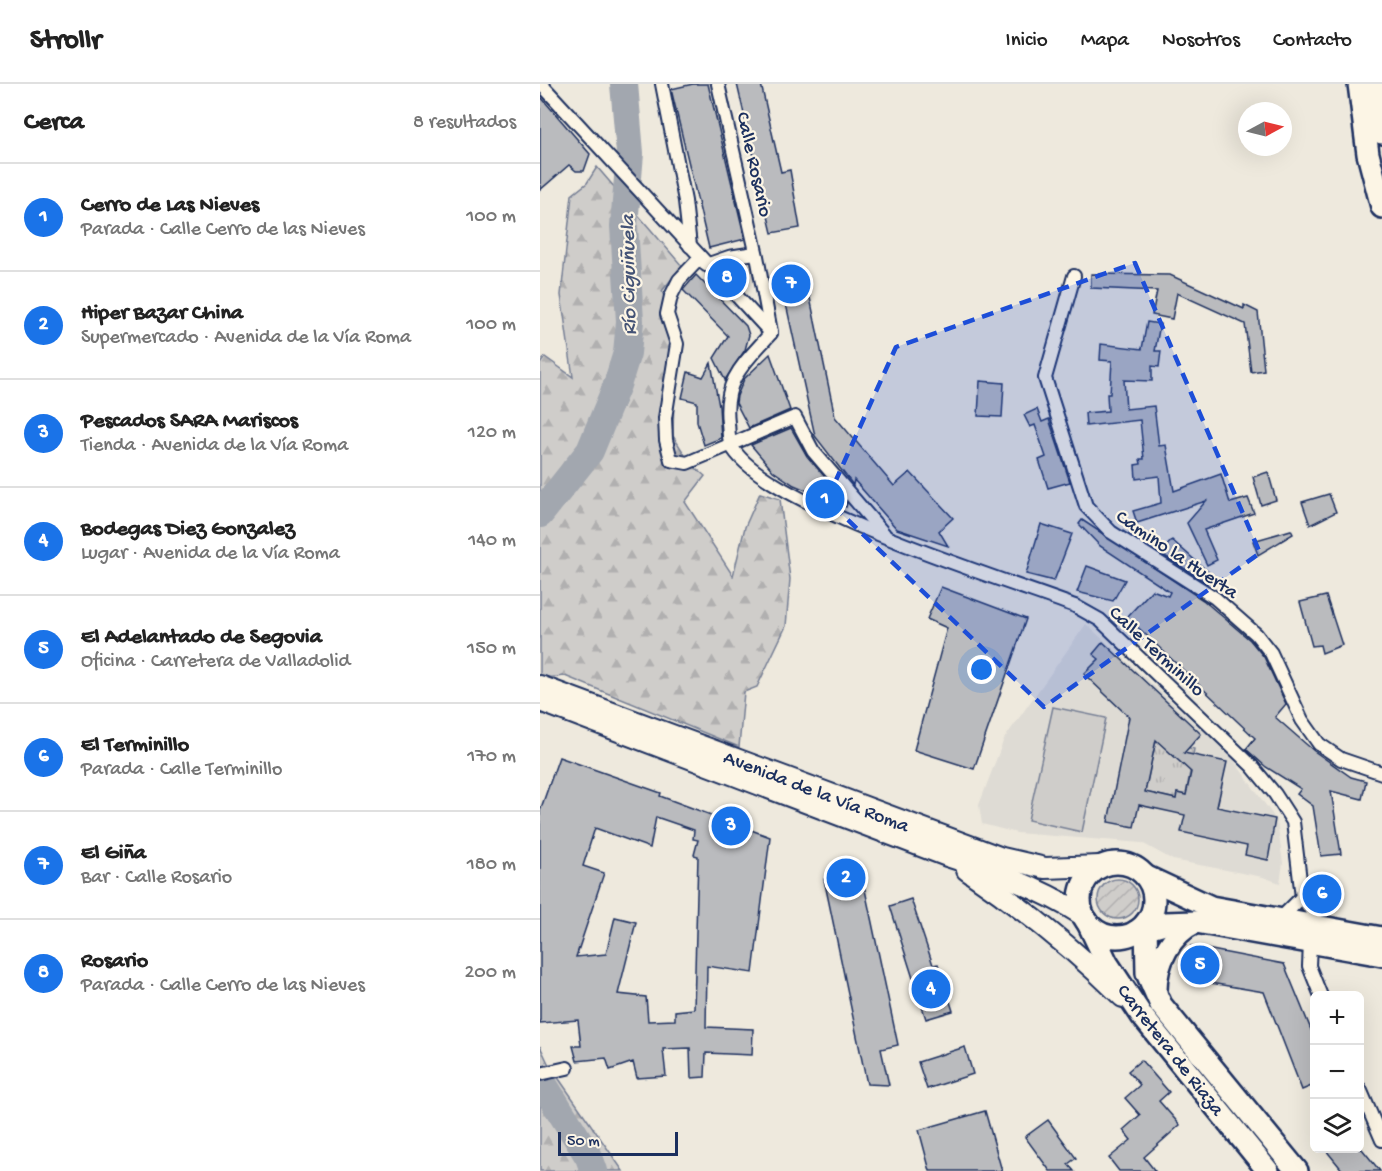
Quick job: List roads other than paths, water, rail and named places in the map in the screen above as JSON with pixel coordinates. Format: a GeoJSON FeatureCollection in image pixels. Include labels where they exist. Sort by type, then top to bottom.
{"type":"FeatureCollection","features":[{"type":"Feature","properties":{"kind":"highway"},"geometry":{"type":"LineString","coordinates":[[1359,84],[1368,154],[1382,207]]}},
{"type":"Feature","properties":{"kind":"highway"},"geometry":{"type":"LineString","coordinates":[[1377,84],[1382,133]]}},
{"type":"Feature","properties":{"kind":"highway"},"geometry":{"type":"LineString","coordinates":[[1382,938],[1316,935],[1196,922],[1174,922],[1143,928],[1125,936],[1113,936],[1101,933],[1085,918],[1080,899],[1082,888],[1091,873],[1101,866],[1117,862],[1129,864],[1147,877],[1211,907],[1278,921],[1316,935],[1382,955]]}},
{"type":"Feature","properties":{"kind":"highway"},"geometry":{"type":"LineString","coordinates":[[1143,928],[1154,900],[1147,877]]}},
{"type":"Feature","properties":{"kind":"highway","name":"Carretera de Riaza"},"geometry":{"type":"LineString","coordinates":[[1085,918],[1107,963],[1142,1016],[1268,1171]]}},
{"type":"Feature","properties":{"kind":"highway"},"geometry":{"type":"LineString","coordinates":[[1161,1005],[1156,990],[1160,963],[1172,942],[1196,922]]}},
{"type":"Feature","properties":{"kind":"highway","name":"Carretera de Riaza"},"geometry":{"type":"LineString","coordinates":[[1143,928],[1147,973],[1161,1005],[1297,1171]]}},
{"type":"Feature","properties":{"kind":"main road","name":"Avenida de la Vía Roma"},"geometry":{"type":"LineString","coordinates":[[543,695],[947,856],[986,868],[1038,890],[1085,918]]}},
{"type":"Feature","properties":{"kind":"main road","name":"Avenida de la Vía Roma"},"geometry":{"type":"LineString","coordinates":[[543,695],[1002,858],[1045,868],[1101,866]]}},
{"type":"Feature","properties":{"kind":"main road","name":"Avenida de la Vía Roma"},"geometry":{"type":"LineString","coordinates":[[947,856],[1024,909],[1071,947],[1142,1016]]}},
{"type":"Feature","properties":{"kind":"street"},"geometry":{"type":"LineString","coordinates":[[541,84],[771,333],[731,381],[727,402],[730,444]]}},
{"type":"Feature","properties":{"kind":"street"},"geometry":{"type":"LineString","coordinates":[[662,84],[686,201],[690,246]]}},
{"type":"Feature","properties":{"kind":"street","name":"Calle Rosario"},"geometry":{"type":"LineString","coordinates":[[718,84],[771,333]]}},
{"type":"Feature","properties":{"kind":"street"},"geometry":{"type":"LineString","coordinates":[[755,253],[703,261],[679,280],[671,296],[667,314],[677,353],[665,418],[666,440],[672,460],[682,464],[795,417],[813,451],[886,537]]}},
{"type":"Feature","properties":{"kind":"street","name":"Camino la Huerta"},"geometry":{"type":"LineString","coordinates":[[1074,276],[1045,378],[1086,506],[1111,532],[1215,598],[1256,634],[1271,652],[1302,720],[1319,744],[1341,759],[1382,773]]}},
{"type":"Feature","properties":{"kind":"street","name":"Calle Terminillo"},"geometry":{"type":"LineString","coordinates":[[730,444],[757,473],[790,495],[886,537],[1076,606],[1100,620],[1252,766],[1275,794],[1293,822],[1302,897],[1316,935]]}},
{"type":"Feature","properties":{"kind":"street"},"geometry":{"type":"LineString","coordinates":[[1278,921],[1302,897]]}},
{"type":"Feature","properties":{"kind":"street"},"geometry":{"type":"LineString","coordinates":[[1316,935],[1309,966],[1319,991]]}},
{"type":"Feature","properties":{"kind":"street"},"geometry":{"type":"LineString","coordinates":[[540,1074],[567,1068]]}},
{"type":"Feature","properties":{"kind":"street"},"geometry":{"type":"LineString","coordinates":[[1364,1099],[1382,1140]]}},
{"type":"Feature","properties":{"kind":"waterway","name":"Río Ciguiñuela"},"geometry":{"type":"LineString","coordinates":[[540,514],[590,451],[617,385],[627,353],[630,321],[624,226],[630,153],[624,84]]}},
{"type":"Feature","properties":{"kind":"waterway","name":"Río Ciguiñuela"},"geometry":{"type":"LineString","coordinates":[[540,1079],[589,1157],[594,1171]]}},
{"type":"Feature","properties":{"kind":"place","name":"Rosario"},"geometry":{"type":"Point","coordinates":[727,278]}},
{"type":"Feature","properties":{"kind":"place","name":"El Giña"},"geometry":{"type":"Point","coordinates":[791,284]}},
{"type":"Feature","properties":{"kind":"place","name":"Cerro de Las Nieves"},"geometry":{"type":"Point","coordinates":[825,499]}},
{"type":"Feature","properties":{"kind":"place","name":"Pescados SARA Mariscos"},"geometry":{"type":"Point","coordinates":[731,826]}},
{"type":"Feature","properties":{"kind":"place","name":"Hiper Bazar China"},"geometry":{"type":"Point","coordinates":[846,878]}},
{"type":"Feature","properties":{"kind":"place","name":"El Terminillo"},"geometry":{"type":"Point","coordinates":[1322,894]}},
{"type":"Feature","properties":{"kind":"place","name":"El Adelantado de Segovia"},"geometry":{"type":"Point","coordinates":[1200,965]}},
{"type":"Feature","properties":{"kind":"place","name":"Bodegas Diez Gonzalez"},"geometry":{"type":"Point","coordinates":[931,989]}}]}
